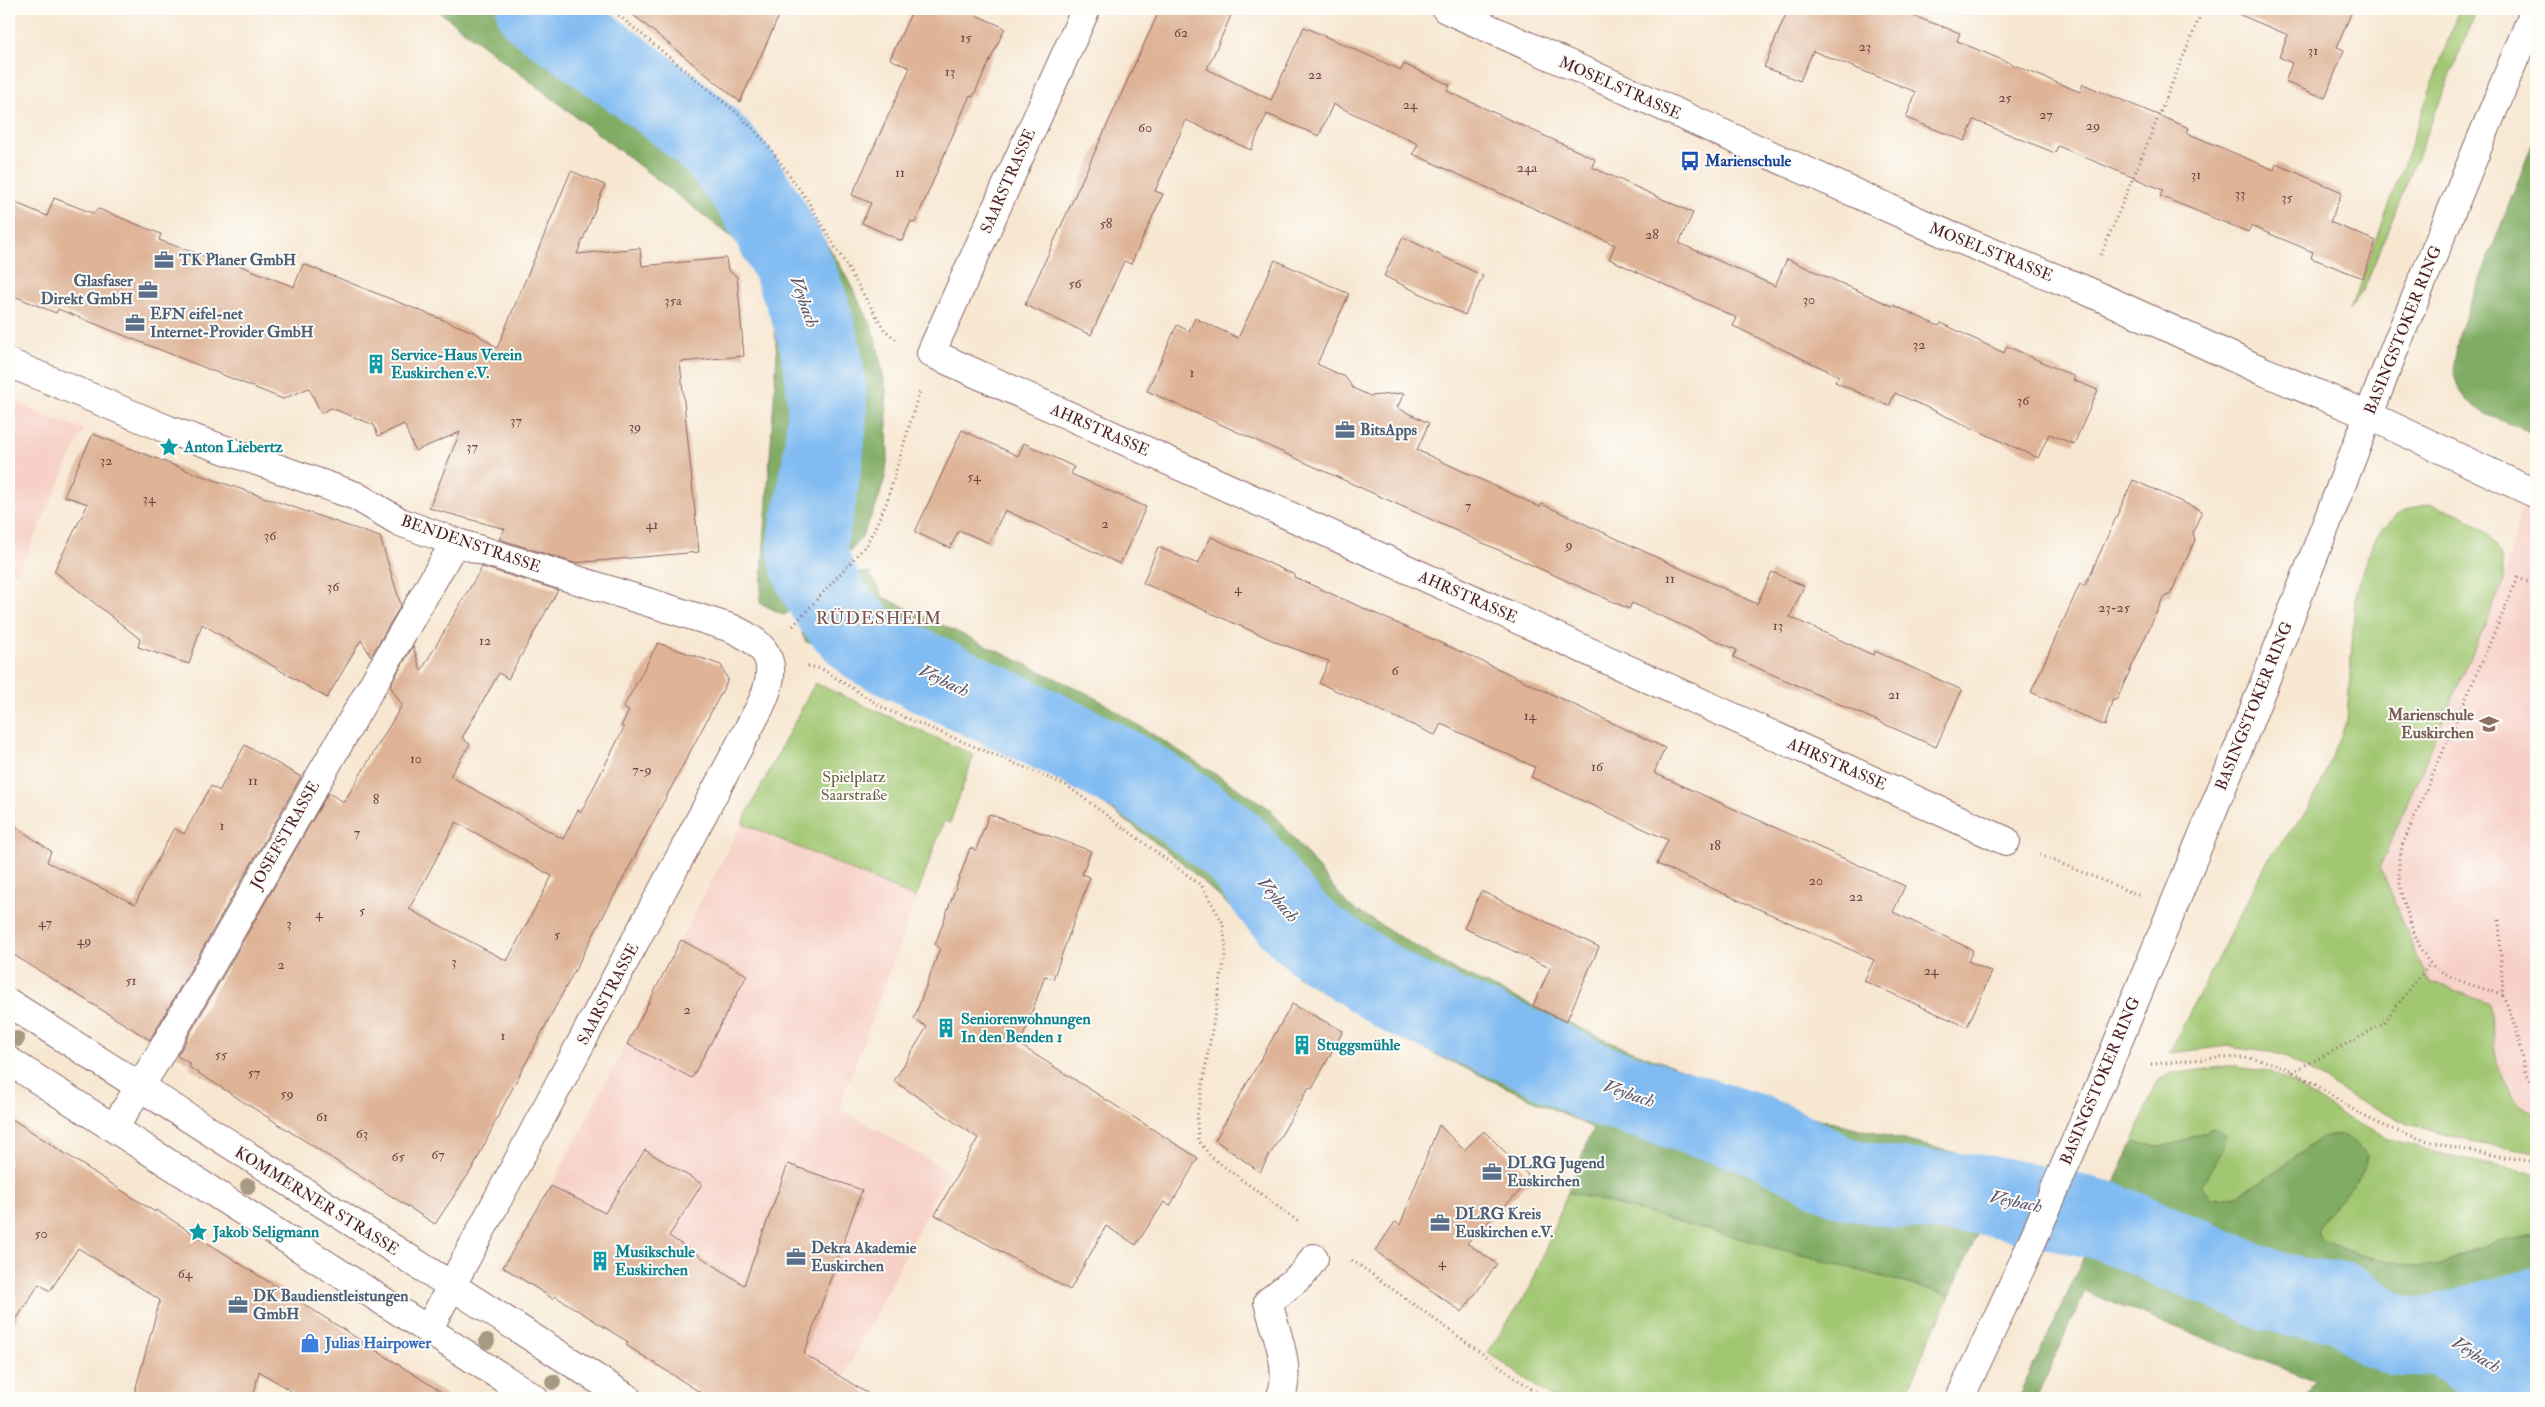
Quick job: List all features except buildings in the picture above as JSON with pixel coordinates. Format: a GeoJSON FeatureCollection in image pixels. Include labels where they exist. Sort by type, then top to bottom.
{"type":"FeatureCollection","features":[{"type":"Feature","properties":{"kind":"street","name":"SAARSTRASSE"},"geometry":{"type":"LineString","coordinates":[[931,353],[1086,9]]}},
{"type":"Feature","properties":{"kind":"street","name":"MOSELSTRASSE"},"geometry":{"type":"LineString","coordinates":[[1446,9],[1935,229],[2085,290],[2263,371],[2368,415],[2536,494]]}},
{"type":"Feature","properties":{"kind":"street","name":"BASINGSTOKER RING"},"geometry":{"type":"LineString","coordinates":[[1960,1398],[2022,1265],[2070,1150],[2108,1066],[2253,712],[2368,415],[2535,9]]}},
{"type":"Feature","properties":{"kind":"street","name":"AHRSTRASSE"},"geometry":{"type":"LineString","coordinates":[[931,353],[2006,841]]}},
{"type":"Feature","properties":{"kind":"street","name":"BENDENSTRASSE"},"geometry":{"type":"LineString","coordinates":[[9,363],[169,430],[356,496],[400,522],[455,542],[731,628],[749,636],[767,653]]}},
{"type":"Feature","properties":{"kind":"street","name":"JOSEFSTRASSE"},"geometry":{"type":"LineString","coordinates":[[114,1128],[455,542]]}},
{"type":"Feature","properties":{"kind":"street","name":"SAARSTRASSE"},"geometry":{"type":"LineString","coordinates":[[428,1330],[760,707],[772,675],[767,653]]}},
{"type":"Feature","properties":{"kind":"street","name":"KOMMERNER STRASSE"},"geometry":{"type":"LineString","coordinates":[[9,1003],[139,1088],[627,1398]]}},
{"type":"Feature","properties":{"kind":"street"},"geometry":{"type":"LineString","coordinates":[[9,1061],[534,1398]]}},
{"type":"Feature","properties":{"kind":"street"},"geometry":{"type":"LineString","coordinates":[[1280,1398],[1286,1386],[1282,1353],[1268,1302],[1303,1274],[1314,1258]]}},
{"type":"Feature","properties":{"kind":"path"},"geometry":{"type":"LineString","coordinates":[[611,9],[738,114],[764,140],[808,201],[884,329]]}},
{"type":"Feature","properties":{"kind":"path"},"geometry":{"type":"LineString","coordinates":[[2098,261],[2202,9]]}},
{"type":"Feature","properties":{"kind":"path"},"geometry":{"type":"LineString","coordinates":[[795,625],[867,544],[886,504],[931,353]]}},
{"type":"Feature","properties":{"kind":"path"},"geometry":{"type":"LineString","coordinates":[[2503,995],[2444,974],[2430,964],[2424,955],[2406,909],[2398,874],[2402,846],[2518,578],[2536,585]]}},
{"type":"Feature","properties":{"kind":"path"},"geometry":{"type":"LineString","coordinates":[[767,653],[822,669],[885,709],[1066,786],[1202,886],[1223,923],[1226,950],[1197,1116],[1198,1140],[1211,1157],[1302,1224]]}},
{"type":"Feature","properties":{"kind":"path"},"geometry":{"type":"LineString","coordinates":[[2006,841],[2124,890]]}},
{"type":"Feature","properties":{"kind":"path"},"geometry":{"type":"LineString","coordinates":[[2498,920],[2503,995],[2516,1027],[2525,1075],[2536,1085]]}},
{"type":"Feature","properties":{"kind":"path"},"geometry":{"type":"LineString","coordinates":[[2291,1072],[2384,1023],[2430,964]]}},
{"type":"Feature","properties":{"kind":"path"},"geometry":{"type":"LineString","coordinates":[[2108,1066],[2233,1056],[2269,1062],[2291,1072],[2365,1116],[2427,1140],[2481,1153],[2536,1162]]}},
{"type":"Feature","properties":{"kind":"path"},"geometry":{"type":"LineString","coordinates":[[1349,1258],[1544,1398]]}},
{"type":"Feature","properties":{"kind":"shaded area"},"geometry":{"type":"Polygon","coordinates":[[[9,398],[44,416],[84,429],[18,573],[9,570],[9,398]]]}},
{"type":"Feature","properties":{"kind":"shaded area","name":"Marienschule Euskirchen"},"geometry":{"type":"Polygon","coordinates":[[[2536,448],[2536,1115],[2522,1107],[2502,1081],[2497,1064],[2490,1004],[2431,981],[2415,954],[2380,866],[2503,583],[2536,448]]]}},
{"type":"Feature","properties":{"kind":"shaded area"},"geometry":{"type":"Polygon","coordinates":[[[742,823],[916,898],[839,1108],[948,1171],[833,1398],[709,1398],[682,1372],[678,1379],[626,1345],[627,1342],[555,1296],[553,1299],[503,1267],[535,1217],[742,823]]]}},
{"type":"Feature","properties":{"kind":"green space"},"geometry":{"type":"Polygon","coordinates":[[[436,9],[601,9],[737,121],[764,147],[839,263],[870,322],[878,349],[886,390],[888,455],[885,478],[877,504],[861,538],[802,604],[784,615],[760,603],[777,354],[773,313],[737,241],[436,9]]]}},
{"type":"Feature","properties":{"kind":"green space"},"geometry":{"type":"Polygon","coordinates":[[[2459,9],[2477,9],[2367,282],[2363,291],[2349,309],[2358,292],[2459,9]]]}},
{"type":"Feature","properties":{"kind":"green space"},"geometry":{"type":"Polygon","coordinates":[[[2536,134],[2536,434],[2485,414],[2467,401],[2457,384],[2453,370],[2459,334],[2536,134]]]}},
{"type":"Feature","properties":{"kind":"green space"},"geometry":{"type":"Polygon","coordinates":[[[2431,505],[2461,515],[2484,530],[2493,540],[2499,552],[2503,567],[2503,583],[2380,866],[2415,954],[2431,981],[2490,1004],[2495,1052],[2503,1080],[2522,1105],[2536,1115],[2536,1153],[2476,1143],[2408,1124],[2357,1100],[2284,1056],[2268,1051],[2229,1046],[2169,1053],[2270,856],[2309,809],[2347,720],[2355,600],[2369,552],[2386,525],[2398,515],[2413,508],[2431,505]]]}},
{"type":"Feature","properties":{"kind":"green space"},"geometry":{"type":"Polygon","coordinates":[[[853,572],[870,573],[883,597],[1091,695],[1269,808],[1348,905],[1453,969],[1617,1045],[1800,1114],[2008,1166],[1950,1295],[1568,1192],[1593,1128],[1384,1030],[1297,976],[1237,913],[1180,861],[1063,774],[888,698],[816,643],[806,642],[802,634],[805,627],[853,572]]]}},
{"type":"Feature","properties":{"kind":"green space","name":"Spielplatz Saarstraße"},"geometry":{"type":"Polygon","coordinates":[[[815,683],[974,755],[950,823],[944,821],[916,898],[742,823],[815,683]]]}},
{"type":"Feature","properties":{"kind":"green space"},"geometry":{"type":"Polygon","coordinates":[[[2221,1067],[2237,1067],[2270,1072],[2297,1085],[2343,1116],[2386,1137],[2448,1156],[2536,1174],[2536,1235],[2498,1242],[2467,1252],[2439,1266],[2416,1267],[2356,1253],[2321,1239],[2317,1230],[2329,1212],[2352,1186],[2364,1167],[2367,1157],[2350,1139],[2339,1135],[2322,1138],[2249,1189],[2222,1198],[2210,1198],[2201,1185],[2211,1167],[2212,1128],[2165,1146],[2133,1141],[2157,1080],[2172,1074],[2221,1067]]]}},
{"type":"Feature","properties":{"kind":"green space"},"geometry":{"type":"Polygon","coordinates":[[[2212,1128],[2225,1135],[2223,1148],[2202,1185],[2210,1198],[2222,1199],[2236,1196],[2249,1190],[2324,1137],[2339,1135],[2355,1143],[2367,1157],[2364,1167],[2352,1186],[2329,1212],[2317,1230],[2321,1239],[2356,1253],[2416,1267],[2439,1266],[2467,1252],[2498,1242],[2536,1235],[2536,1398],[2305,1398],[2315,1381],[2085,1292],[2036,1398],[2018,1398],[2075,1277],[2133,1141],[2165,1146],[2212,1128]]]}},
{"type":"Feature","properties":{"kind":"green space"},"geometry":{"type":"Polygon","coordinates":[[[1568,1192],[1950,1295],[1903,1398],[1552,1398],[1488,1352],[1530,1288],[1568,1192]]]}},
{"type":"Feature","properties":{"kind":"waterway","name":"Veybach"},"geometry":{"type":"LineString","coordinates":[[536,9],[658,97],[716,146],[760,206],[785,250],[804,294],[815,326],[825,376],[826,428],[822,466],[809,534],[808,551],[817,579],[841,617],[872,647],[1071,742],[1134,776],[1173,801],[1219,834],[1239,852],[1277,902],[1315,940],[1401,996],[1532,1051],[1596,1084],[1754,1134],[1839,1175],[1857,1181],[1900,1188],[1994,1196],[2106,1221],[2269,1290],[2293,1297],[2343,1302],[2378,1328],[2400,1337],[2440,1334],[2536,1308]]}},
{"type":"Feature","properties":{"kind":"waterway","name":"Veybach"},"geometry":{"type":"LineString","coordinates":[[2440,1334],[2536,1392]]}},
{"type":"Feature","properties":{"kind":"place","name":"Marienschule"},"geometry":{"type":"Point","coordinates":[1690,161]}},
{"type":"Feature","properties":{"kind":"place","name":"TK Planer GmbH"},"geometry":{"type":"Point","coordinates":[164,260]}},
{"type":"Feature","properties":{"kind":"place","name":"Glasfaser Direkt GmbH"},"geometry":{"type":"Point","coordinates":[148,290]}},
{"type":"Feature","properties":{"kind":"place","name":"EFN eifel-net Internet-Provider GmbH"},"geometry":{"type":"Point","coordinates":[135,323]}},
{"type":"Feature","properties":{"kind":"place","name":"Service-Haus Verein Euskirchen e.V."},"geometry":{"type":"Point","coordinates":[376,364]}},
{"type":"Feature","properties":{"kind":"place","name":"BitsApps"},"geometry":{"type":"Point","coordinates":[1345,430]}},
{"type":"Feature","properties":{"kind":"place","name":"Anton Liebertz"},"geometry":{"type":"Point","coordinates":[169,447]}},
{"type":"Feature","properties":{"kind":"place","name":"Marienschule Euskirchen"},"geometry":{"type":"Point","coordinates":[2489,724]}},
{"type":"Feature","properties":{"kind":"place","name":"Seniorenwohnungen In den Benden 1"},"geometry":{"type":"Point","coordinates":[946,1028]}},
{"type":"Feature","properties":{"kind":"place","name":"Stuggsmühle"},"geometry":{"type":"Point","coordinates":[1302,1045]}},
{"type":"Feature","properties":{"kind":"place","name":"DLRG Jugend Euskirchen"},"geometry":{"type":"Point","coordinates":[1492,1172]}},
{"type":"Feature","properties":{"kind":"place","name":"DLRG Kreis Euskirchen e.V."},"geometry":{"type":"Point","coordinates":[1440,1223]}},
{"type":"Feature","properties":{"kind":"place","name":"Jakob Seligmann"},"geometry":{"type":"Point","coordinates":[198,1232]}},
{"type":"Feature","properties":{"kind":"place","name":"Dekra Akademie Euskirchen"},"geometry":{"type":"Point","coordinates":[796,1257]}},
{"type":"Feature","properties":{"kind":"place","name":"Musikschule Euskirchen"},"geometry":{"type":"Point","coordinates":[600,1261]}},
{"type":"Feature","properties":{"kind":"place","name":"DK Baudienstleistungen GmbH"},"geometry":{"type":"Point","coordinates":[238,1305]}},
{"type":"Feature","properties":{"kind":"place","name":"Julias Hairpower"},"geometry":{"type":"Point","coordinates":[310,1343]}},
{"type":"Feature","properties":{"kind":"district","name":"RÜDESHEIM"},"geometry":{"type":"Point","coordinates":[879,618]}}]}
